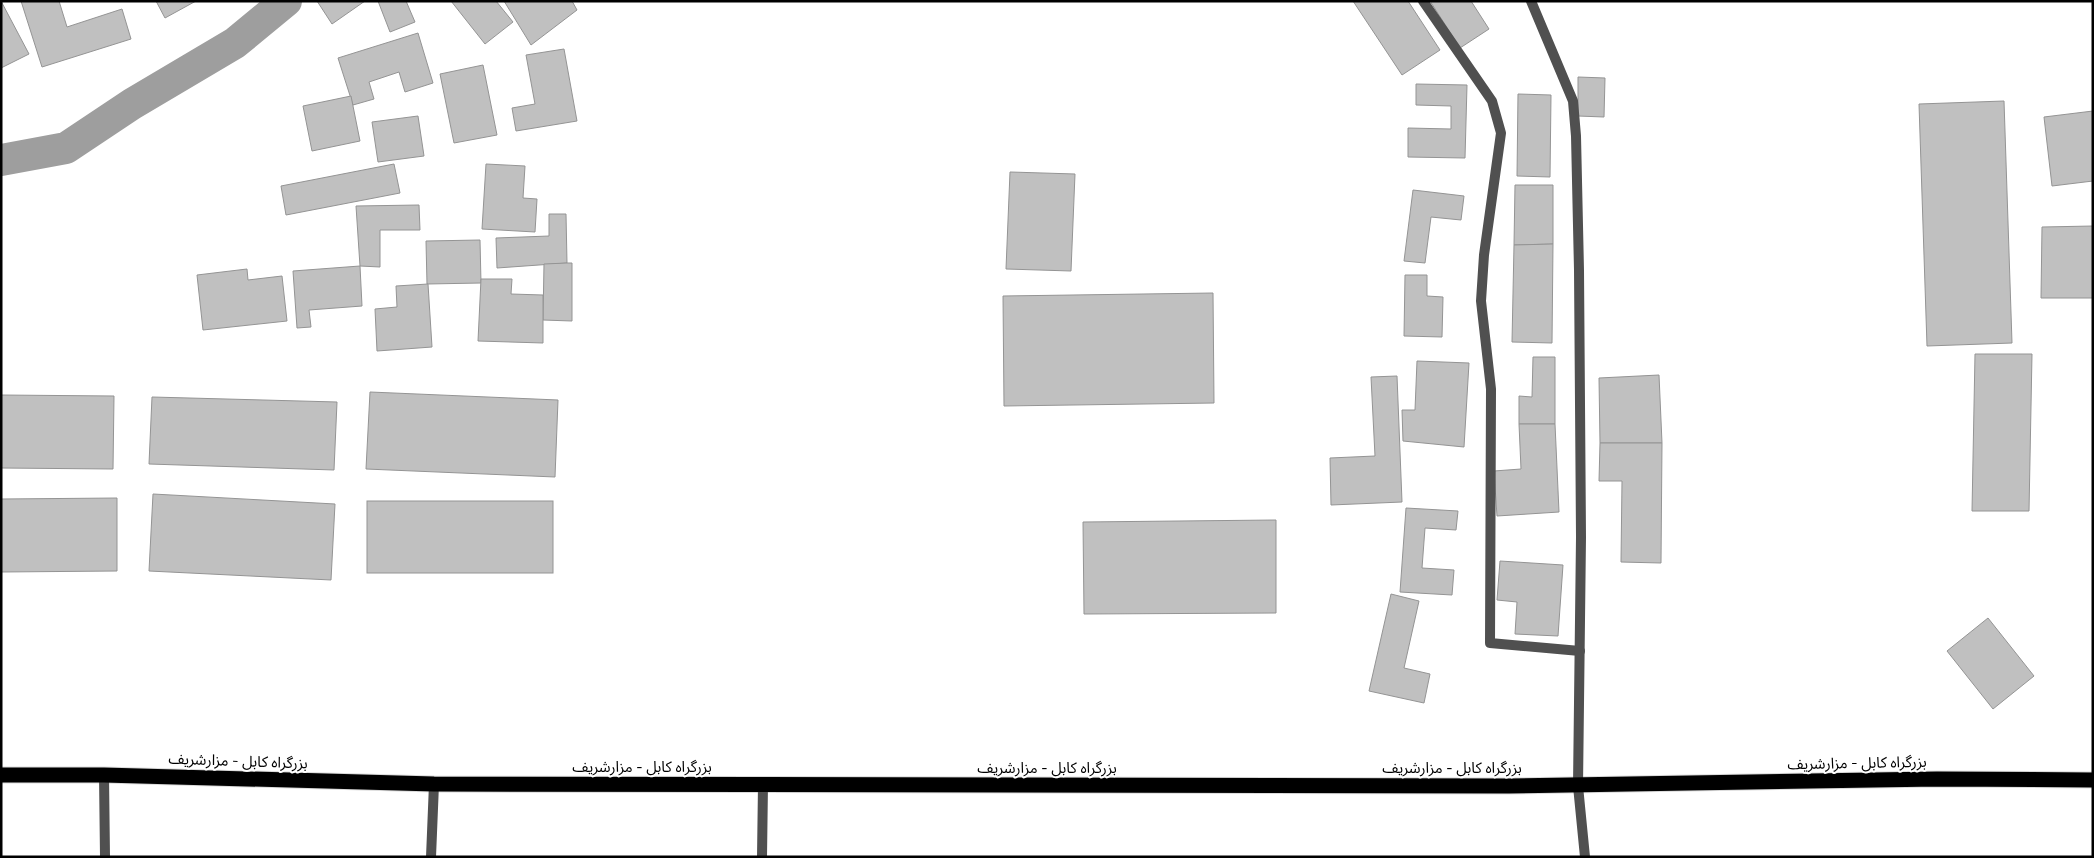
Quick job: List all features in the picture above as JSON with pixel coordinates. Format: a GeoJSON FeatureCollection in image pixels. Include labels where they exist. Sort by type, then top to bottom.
{"type":"FeatureCollection","features":[{"type":"Feature","properties":{"kind":"highway","name":"بزرگراه کابل - مزارشریف"},"geometry":{"type":"LineString","coordinates":[[1,775],[104,775],[434,784],[1578,786],[1937,779],[2093,780]]}},
{"type":"Feature","properties":{"kind":"street"},"geometry":{"type":"LineString","coordinates":[[1423,1],[1492,101],[1500,133],[1484,255],[1481,301],[1491,388],[1490,643],[1580,650]]}},
{"type":"Feature","properties":{"kind":"street"},"geometry":{"type":"LineString","coordinates":[[1530,1],[1573,101],[1576,136],[1581,537],[1578,786],[1585,857]]}},
{"type":"Feature","properties":{"kind":"street"},"geometry":{"type":"LineString","coordinates":[[104,775],[105,857]]}},
{"type":"Feature","properties":{"kind":"street"},"geometry":{"type":"LineString","coordinates":[[431,857],[434,784]]}},
{"type":"Feature","properties":{"kind":"street"},"geometry":{"type":"LineString","coordinates":[[762,784],[762,857]]}},
{"type":"Feature","properties":{"kind":"building"},"geometry":{"type":"Polygon","coordinates":[[[1,1],[29,54],[1,68],[1,1]]]}},
{"type":"Feature","properties":{"kind":"building"},"geometry":{"type":"Polygon","coordinates":[[[21,1],[59,1],[67,27],[122,9],[131,39],[42,67],[21,1]]]}},
{"type":"Feature","properties":{"kind":"building"},"geometry":{"type":"Polygon","coordinates":[[[156,1],[196,1],[165,18],[156,1]]]}},
{"type":"Feature","properties":{"kind":"building"},"geometry":{"type":"Polygon","coordinates":[[[317,1],[365,1],[332,24],[317,1]]]}},
{"type":"Feature","properties":{"kind":"building"},"geometry":{"type":"Polygon","coordinates":[[[378,1],[406,1],[415,22],[390,32],[378,1]]]}},
{"type":"Feature","properties":{"kind":"building"},"geometry":{"type":"Polygon","coordinates":[[[451,1],[496,1],[513,22],[485,44],[451,1]]]}},
{"type":"Feature","properties":{"kind":"building"},"geometry":{"type":"Polygon","coordinates":[[[504,1],[572,1],[577,10],[531,45],[504,1]]]}},
{"type":"Feature","properties":{"kind":"building"},"geometry":{"type":"Polygon","coordinates":[[[1353,1],[1408,1],[1440,50],[1402,75],[1353,1]]]}},
{"type":"Feature","properties":{"kind":"building"},"geometry":{"type":"Polygon","coordinates":[[[1430,1],[1471,1],[1489,29],[1460,48],[1430,1]]]}},
{"type":"Feature","properties":{"kind":"building"},"geometry":{"type":"Polygon","coordinates":[[[418,33],[433,83],[405,92],[399,72],[369,82],[374,99],[353,105],[338,58],[418,33]]]}},
{"type":"Feature","properties":{"kind":"building"},"geometry":{"type":"Polygon","coordinates":[[[564,49],[577,121],[516,131],[512,108],[535,104],[526,55],[564,49]]]}},
{"type":"Feature","properties":{"kind":"building"},"geometry":{"type":"Polygon","coordinates":[[[483,65],[497,135],[454,143],[440,74],[483,65]]]}},
{"type":"Feature","properties":{"kind":"building"},"geometry":{"type":"Polygon","coordinates":[[[1578,77],[1605,78],[1604,117],[1578,116],[1578,77]]]}},
{"type":"Feature","properties":{"kind":"building"},"geometry":{"type":"Polygon","coordinates":[[[1416,84],[1467,85],[1465,158],[1408,157],[1408,128],[1451,129],[1451,106],[1416,105],[1416,84]]]}},
{"type":"Feature","properties":{"kind":"building"},"geometry":{"type":"Polygon","coordinates":[[[1518,94],[1551,95],[1550,177],[1517,176],[1518,94]]]}},
{"type":"Feature","properties":{"kind":"building"},"geometry":{"type":"Polygon","coordinates":[[[351,96],[360,141],[312,151],[303,106],[351,96]]]}},
{"type":"Feature","properties":{"kind":"building"},"geometry":{"type":"Polygon","coordinates":[[[2004,101],[2012,343],[1927,346],[1919,104],[2004,101]]]}},
{"type":"Feature","properties":{"kind":"building"},"geometry":{"type":"Polygon","coordinates":[[[2093,111],[2093,181],[2052,186],[2044,117],[2093,111]]]}},
{"type":"Feature","properties":{"kind":"building"},"geometry":{"type":"Polygon","coordinates":[[[418,116],[424,156],[378,162],[372,122],[418,116]]]}},
{"type":"Feature","properties":{"kind":"building"},"geometry":{"type":"Polygon","coordinates":[[[394,164],[400,193],[286,215],[281,186],[394,164]]]}},
{"type":"Feature","properties":{"kind":"building"},"geometry":{"type":"Polygon","coordinates":[[[486,164],[525,166],[523,198],[537,199],[535,232],[482,229],[486,164]]]}},
{"type":"Feature","properties":{"kind":"building"},"geometry":{"type":"Polygon","coordinates":[[[1010,172],[1075,174],[1071,271],[1006,269],[1010,172]]]}},
{"type":"Feature","properties":{"kind":"building"},"geometry":{"type":"Polygon","coordinates":[[[1515,185],[1553,185],[1553,244],[1514,245],[1515,185]]]}},
{"type":"Feature","properties":{"kind":"building"},"geometry":{"type":"Polygon","coordinates":[[[1413,190],[1464,196],[1461,220],[1431,217],[1425,263],[1404,261],[1413,190]]]}},
{"type":"Feature","properties":{"kind":"building"},"geometry":{"type":"Polygon","coordinates":[[[419,205],[420,230],[380,230],[380,267],[360,266],[356,206],[419,205]]]}},
{"type":"Feature","properties":{"kind":"building"},"geometry":{"type":"Polygon","coordinates":[[[549,214],[566,214],[567,263],[497,268],[496,238],[549,236],[549,214]]]}},
{"type":"Feature","properties":{"kind":"building"},"geometry":{"type":"Polygon","coordinates":[[[2093,226],[2093,298],[2041,298],[2042,227],[2093,226]]]}},
{"type":"Feature","properties":{"kind":"building"},"geometry":{"type":"Polygon","coordinates":[[[480,240],[481,283],[427,284],[426,241],[480,240]]]}},
{"type":"Feature","properties":{"kind":"building"},"geometry":{"type":"Polygon","coordinates":[[[1553,244],[1552,343],[1512,342],[1514,245],[1553,244]]]}},
{"type":"Feature","properties":{"kind":"building"},"geometry":{"type":"Polygon","coordinates":[[[572,263],[572,321],[543,320],[544,264],[572,263]]]}},
{"type":"Feature","properties":{"kind":"building"},"geometry":{"type":"Polygon","coordinates":[[[360,266],[362,306],[309,310],[311,327],[297,328],[293,271],[360,266]]]}},
{"type":"Feature","properties":{"kind":"building"},"geometry":{"type":"Polygon","coordinates":[[[247,269],[248,280],[282,276],[287,321],[203,330],[197,275],[247,269]]]}},
{"type":"Feature","properties":{"kind":"building"},"geometry":{"type":"Polygon","coordinates":[[[1405,275],[1427,275],[1427,296],[1443,297],[1442,337],[1404,336],[1405,275]]]}},
{"type":"Feature","properties":{"kind":"building"},"geometry":{"type":"Polygon","coordinates":[[[481,279],[512,279],[511,294],[543,295],[543,343],[478,341],[481,279]]]}},
{"type":"Feature","properties":{"kind":"building"},"geometry":{"type":"Polygon","coordinates":[[[428,284],[432,347],[377,351],[375,309],[397,307],[396,286],[428,284]]]}},
{"type":"Feature","properties":{"kind":"building"},"geometry":{"type":"Polygon","coordinates":[[[1213,293],[1214,403],[1004,406],[1003,296],[1213,293]]]}},
{"type":"Feature","properties":{"kind":"building"},"geometry":{"type":"Polygon","coordinates":[[[1975,354],[2032,354],[2029,511],[1972,511],[1975,354]]]}},
{"type":"Feature","properties":{"kind":"building"},"geometry":{"type":"Polygon","coordinates":[[[1533,357],[1555,357],[1555,424],[1519,424],[1519,396],[1532,397],[1533,357]]]}},
{"type":"Feature","properties":{"kind":"building"},"geometry":{"type":"Polygon","coordinates":[[[1417,361],[1469,363],[1464,447],[1403,441],[1402,410],[1415,410],[1417,361]]]}},
{"type":"Feature","properties":{"kind":"building"},"geometry":{"type":"Polygon","coordinates":[[[1659,375],[1662,443],[1600,443],[1599,378],[1659,375]]]}},
{"type":"Feature","properties":{"kind":"building"},"geometry":{"type":"Polygon","coordinates":[[[1397,376],[1402,502],[1331,505],[1330,458],[1375,456],[1371,377],[1397,376]]]}},
{"type":"Feature","properties":{"kind":"building"},"geometry":{"type":"Polygon","coordinates":[[[370,392],[558,400],[555,477],[366,469],[370,392]]]}},
{"type":"Feature","properties":{"kind":"building"},"geometry":{"type":"Polygon","coordinates":[[[1,395],[114,396],[113,469],[1,468],[1,395]]]}},
{"type":"Feature","properties":{"kind":"building"},"geometry":{"type":"Polygon","coordinates":[[[152,397],[337,402],[334,470],[149,464],[152,397]]]}},
{"type":"Feature","properties":{"kind":"building"},"geometry":{"type":"Polygon","coordinates":[[[1519,424],[1555,424],[1559,512],[1497,516],[1494,471],[1521,469],[1519,424]]]}},
{"type":"Feature","properties":{"kind":"building"},"geometry":{"type":"Polygon","coordinates":[[[1600,443],[1662,443],[1661,563],[1621,562],[1622,481],[1599,481],[1600,443]]]}},
{"type":"Feature","properties":{"kind":"building"},"geometry":{"type":"Polygon","coordinates":[[[153,494],[335,504],[331,580],[149,571],[153,494]]]}},
{"type":"Feature","properties":{"kind":"building"},"geometry":{"type":"Polygon","coordinates":[[[117,498],[117,571],[1,572],[1,499],[117,498]]]}},
{"type":"Feature","properties":{"kind":"building"},"geometry":{"type":"Polygon","coordinates":[[[367,501],[553,501],[553,573],[367,573],[367,501]]]}},
{"type":"Feature","properties":{"kind":"building"},"geometry":{"type":"Polygon","coordinates":[[[1406,508],[1458,511],[1456,530],[1425,528],[1422,568],[1454,570],[1452,595],[1400,592],[1406,508]]]}},
{"type":"Feature","properties":{"kind":"building"},"geometry":{"type":"Polygon","coordinates":[[[1276,520],[1276,613],[1084,614],[1083,522],[1276,520]]]}},
{"type":"Feature","properties":{"kind":"building"},"geometry":{"type":"Polygon","coordinates":[[[1500,561],[1563,565],[1558,636],[1515,634],[1517,602],[1497,600],[1500,561]]]}},
{"type":"Feature","properties":{"kind":"building"},"geometry":{"type":"Polygon","coordinates":[[[1391,594],[1419,601],[1404,668],[1430,674],[1424,703],[1369,691],[1391,594]]]}},
{"type":"Feature","properties":{"kind":"building"},"geometry":{"type":"Polygon","coordinates":[[[1988,618],[2034,676],[1993,709],[1947,651],[1988,618]]]}},
{"type":"Feature","properties":{"kind":"waterway"},"geometry":{"type":"LineString","coordinates":[[1,160],[66,148],[132,104],[235,43],[286,1]]}}]}
